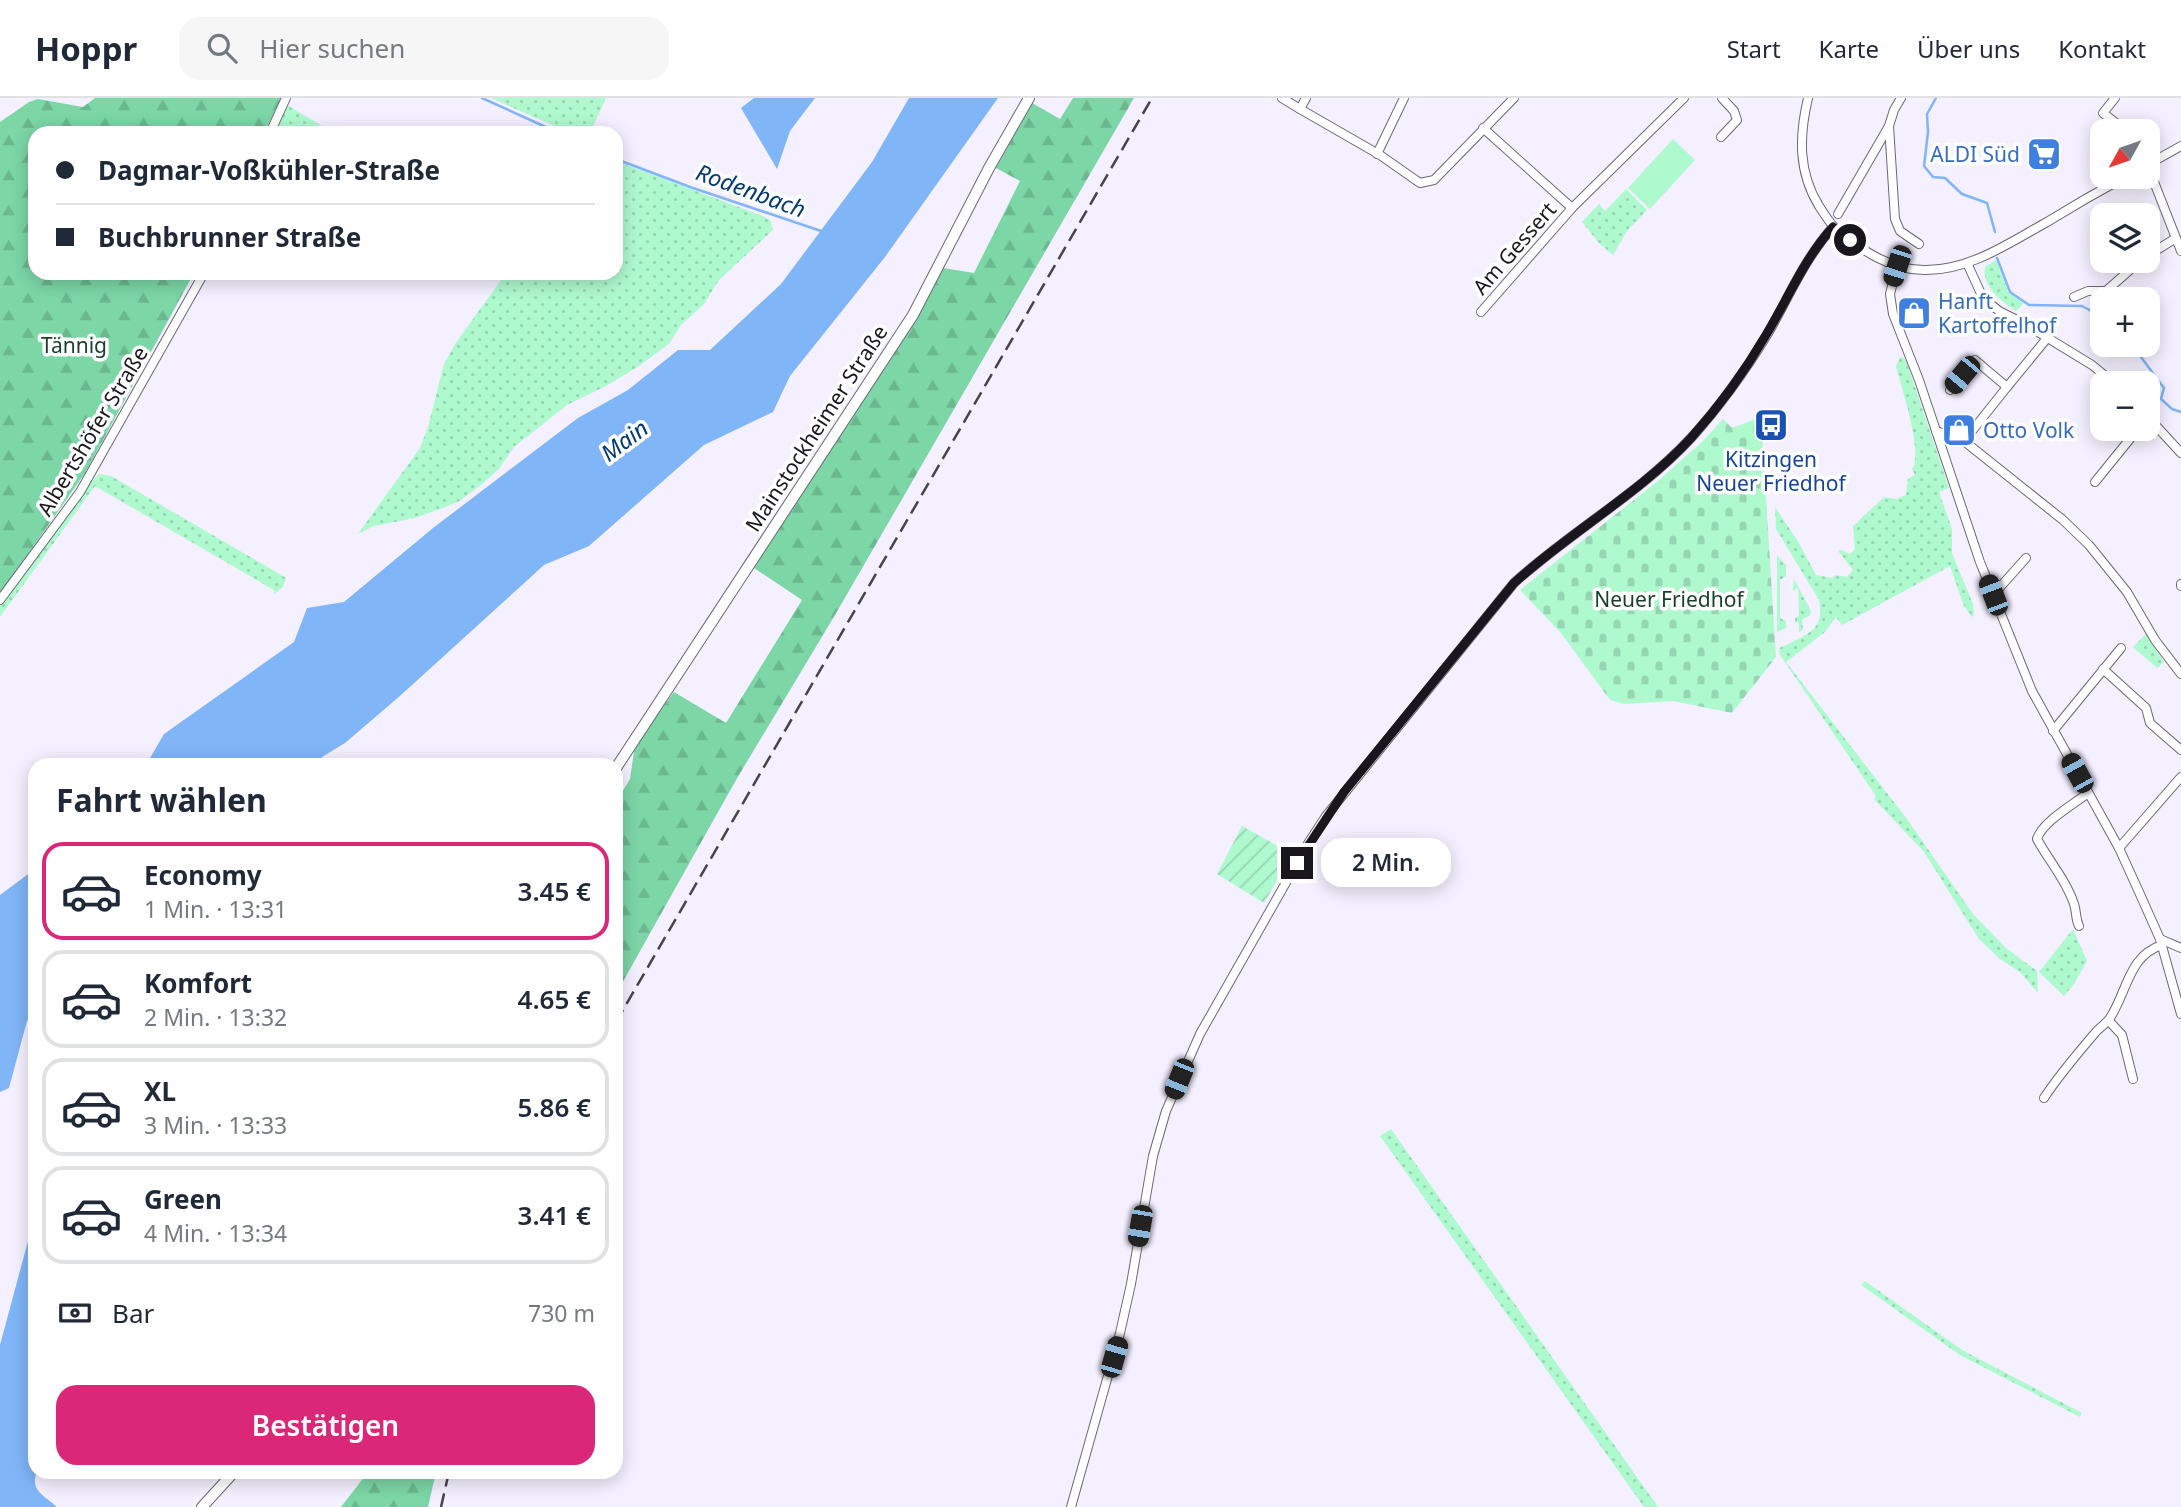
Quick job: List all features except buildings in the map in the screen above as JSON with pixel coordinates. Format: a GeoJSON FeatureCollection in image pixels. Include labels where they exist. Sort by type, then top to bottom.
{"type":"FeatureCollection","features":[{"type":"Feature","properties":{"kind":"main road","name":"Mainstockheimer Straße"},"geometry":{"type":"LineString","coordinates":[[623,758],[914,315],[1029,98]]}},
{"type":"Feature","properties":{"kind":"main road"},"geometry":{"type":"LineString","coordinates":[[202,1507],[228,1479]]}},
{"type":"Feature","properties":{"kind":"street"},"geometry":{"type":"LineString","coordinates":[[273,126],[286,98]]}},
{"type":"Feature","properties":{"kind":"street"},"geometry":{"type":"LineString","coordinates":[[1282,98],[1377,154],[1420,183],[1434,180],[1514,98]]}},
{"type":"Feature","properties":{"kind":"street"},"geometry":{"type":"LineString","coordinates":[[1300,109],[1306,98]]}},
{"type":"Feature","properties":{"kind":"street"},"geometry":{"type":"LineString","coordinates":[[1377,154],[1404,98]]}},
{"type":"Feature","properties":{"kind":"street","name":"Am Gessert"},"geometry":{"type":"LineString","coordinates":[[1481,312],[1573,208],[1685,98]]}},
{"type":"Feature","properties":{"kind":"street"},"geometry":{"type":"LineString","coordinates":[[1721,136],[1737,120],[1734,111],[1722,98]]}},
{"type":"Feature","properties":{"kind":"street"},"geometry":{"type":"LineString","coordinates":[[1808,98],[1802,133],[1805,180],[1809,189],[1833,227],[1875,257],[1897,266],[1924,271],[1967,263],[2005,246],[2104,189]]}},
{"type":"Feature","properties":{"kind":"street"},"geometry":{"type":"LineString","coordinates":[[1838,214],[1889,126],[1901,98]]}},
{"type":"Feature","properties":{"kind":"street"},"geometry":{"type":"LineString","coordinates":[[2110,119],[2103,114],[2115,98]]}},
{"type":"Feature","properties":{"kind":"street"},"geometry":{"type":"LineString","coordinates":[[1889,126],[1895,219],[1900,231],[1919,244]]}},
{"type":"Feature","properties":{"kind":"street","name":"Am Gessert"},"geometry":{"type":"LineString","coordinates":[[1483,128],[1573,208]]}},
{"type":"Feature","properties":{"kind":"street"},"geometry":{"type":"LineString","coordinates":[[2160,157],[2181,146]]}},
{"type":"Feature","properties":{"kind":"street"},"geometry":{"type":"LineString","coordinates":[[2157,189],[2181,251]]}},
{"type":"Feature","properties":{"kind":"street"},"geometry":{"type":"LineString","coordinates":[[1071,1507],[1120,1333],[1153,1156],[1166,1111],[1200,1034],[1309,842],[1344,792],[1514,583],[1546,554],[1640,484],[1690,439],[1760,346],[1808,258],[1833,227]]}},
{"type":"Feature","properties":{"kind":"street"},"geometry":{"type":"LineString","coordinates":[[2160,248],[2176,238]]}},
{"type":"Feature","properties":{"kind":"street"},"geometry":{"type":"LineString","coordinates":[[1967,263],[1983,298],[1998,311],[2048,337],[2099,371]]}},
{"type":"Feature","properties":{"kind":"street"},"geometry":{"type":"LineString","coordinates":[[1897,266],[1890,294],[1891,308],[1993,595],[2017,656],[2053,731],[2119,848],[2161,942],[2181,1014]]}},
{"type":"Feature","properties":{"kind":"street"},"geometry":{"type":"LineString","coordinates":[[2074,297],[2088,291],[2106,291],[2126,273]]}},
{"type":"Feature","properties":{"kind":"street","name":"Albertshöfer Straße"},"geometry":{"type":"LineString","coordinates":[[0,600],[80,492],[200,280]]}},
{"type":"Feature","properties":{"kind":"street"},"geometry":{"type":"LineString","coordinates":[[1964,441],[2048,337]]}},
{"type":"Feature","properties":{"kind":"street"},"geometry":{"type":"LineString","coordinates":[[1950,390],[1975,360],[2007,387]]}},
{"type":"Feature","properties":{"kind":"street"},"geometry":{"type":"LineString","coordinates":[[1936,431],[1964,441],[2063,520],[2096,552],[2127,592],[2155,640],[2181,674]]}},
{"type":"Feature","properties":{"kind":"street"},"geometry":{"type":"LineString","coordinates":[[2160,431],[2181,453]]}},
{"type":"Feature","properties":{"kind":"street"},"geometry":{"type":"LineString","coordinates":[[2095,482],[2128,441]]}},
{"type":"Feature","properties":{"kind":"street"},"geometry":{"type":"LineString","coordinates":[[1993,595],[2026,558]]}},
{"type":"Feature","properties":{"kind":"street"},"geometry":{"type":"LineString","coordinates":[[2053,731],[2121,649]]}},
{"type":"Feature","properties":{"kind":"street"},"geometry":{"type":"LineString","coordinates":[[2103,669],[2146,708],[2150,723],[2181,750]]}},
{"type":"Feature","properties":{"kind":"street"},"geometry":{"type":"LineString","coordinates":[[2119,848],[2181,777]]}},
{"type":"Feature","properties":{"kind":"street"},"geometry":{"type":"LineString","coordinates":[[2079,926],[2075,918],[2076,907],[2062,878],[2037,839],[2039,832],[2046,825],[2088,793]]}},
{"type":"Feature","properties":{"kind":"street"},"geometry":{"type":"LineString","coordinates":[[2044,1098],[2059,1075],[2099,1028],[2109,1021],[2138,958],[2161,942],[2181,948]]}},
{"type":"Feature","properties":{"kind":"street"},"geometry":{"type":"LineString","coordinates":[[2109,1021],[2122,1035],[2133,1079]]}},
{"type":"Feature","properties":{"kind":"green space","name":"Tännig"},"geometry":{"type":"Polygon","coordinates":[[[95,98],[281,98],[267,126],[28,126],[28,280],[190,280],[85,473],[0,594],[0,122],[38,99],[83,107],[95,98]]]}},
{"type":"Feature","properties":{"kind":"green space"},"geometry":{"type":"Polygon","coordinates":[[[491,98],[606,98],[593,126],[554,126],[491,98]]]}},
{"type":"Feature","properties":{"kind":"green space"},"geometry":{"type":"Polygon","coordinates":[[[1073,98],[1134,98],[835,615],[736,780],[623,982],[623,790],[630,779],[635,745],[674,692],[726,723],[802,600],[754,568],[827,447],[943,268],[974,273],[1020,181],[996,168],[1032,103],[1060,119],[1073,98]]]}},
{"type":"Feature","properties":{"kind":"green space"},"geometry":{"type":"Polygon","coordinates":[[[287,105],[322,126],[277,126],[287,105]]]}},
{"type":"Feature","properties":{"kind":"green space"},"geometry":{"type":"Polygon","coordinates":[[[1673,139],[1695,160],[1650,209],[1628,188],[1673,139]]]}},
{"type":"Feature","properties":{"kind":"green space"},"geometry":{"type":"Polygon","coordinates":[[[623,164],[770,220],[773,230],[719,280],[704,304],[680,326],[670,343],[606,386],[567,405],[514,447],[499,469],[458,502],[415,518],[374,526],[358,534],[420,448],[444,364],[455,344],[501,280],[623,280],[623,164]]]}},
{"type":"Feature","properties":{"kind":"green space"},"geometry":{"type":"Polygon","coordinates":[[[1626,189],[1647,210],[1627,231],[1613,255],[1582,222],[1599,204],[1605,211],[1626,189]]]}},
{"type":"Feature","properties":{"kind":"green space"},"geometry":{"type":"Polygon","coordinates":[[[1996,260],[2008,292],[2024,303],[2016,311],[1999,298],[1986,281],[1985,267],[1996,260]]]}},
{"type":"Feature","properties":{"kind":"green space"},"geometry":{"type":"Polygon","coordinates":[[[1900,357],[1907,363],[1949,488],[1939,492],[1952,529],[1952,553],[1973,604],[1974,615],[1972,617],[1964,606],[1950,566],[1842,625],[1836,617],[1825,632],[1786,662],[1907,819],[1973,914],[2006,948],[2037,971],[2038,993],[2020,972],[2000,959],[1979,939],[1924,852],[1874,799],[1876,796],[1780,655],[1779,648],[1815,627],[1820,607],[1819,600],[1776,529],[1775,507],[1816,575],[1847,577],[1853,570],[1838,551],[1850,554],[1855,549],[1853,526],[1884,497],[1896,499],[1906,495],[1908,479],[1915,475],[1912,469],[1915,461],[1914,435],[1896,366],[1900,357]]]}},
{"type":"Feature","properties":{"kind":"green space","name":"Neuer Friedhof"},"geometry":{"type":"Polygon","coordinates":[[[1761,417],[1776,657],[1732,713],[1673,701],[1624,704],[1610,700],[1561,633],[1520,590],[1658,481],[1703,441],[1723,419],[1732,428],[1761,417]]]}},
{"type":"Feature","properties":{"kind":"green space"},"geometry":{"type":"Polygon","coordinates":[[[99,474],[111,476],[283,576],[286,578],[283,587],[274,594],[274,590],[95,486],[0,617],[0,605],[99,474]]]}},
{"type":"Feature","properties":{"kind":"green space"},"geometry":{"type":"Polygon","coordinates":[[[1777,555],[1786,565],[1786,576],[1780,580],[1780,618],[1786,621],[1786,628],[1777,632],[1777,555]]]}},
{"type":"Feature","properties":{"kind":"green space"},"geometry":{"type":"Polygon","coordinates":[[[1794,579],[1811,611],[1810,615],[1802,620],[1803,630],[1799,632],[1799,622],[1795,623],[1795,618],[1799,616],[1798,588],[1793,591],[1794,579]]]}},
{"type":"Feature","properties":{"kind":"green space"},"geometry":{"type":"Polygon","coordinates":[[[2146,634],[2164,662],[2157,668],[2133,647],[2146,634]]]}},
{"type":"Feature","properties":{"kind":"green space"},"geometry":{"type":"Polygon","coordinates":[[[1242,826],[1292,854],[1264,903],[1217,874],[1242,826]]]}},
{"type":"Feature","properties":{"kind":"green space"},"geometry":{"type":"Polygon","coordinates":[[[2073,929],[2087,961],[2064,996],[2039,972],[2073,929]]]}},
{"type":"Feature","properties":{"kind":"green space"},"geometry":{"type":"Polygon","coordinates":[[[1391,1129],[1658,1507],[1644,1507],[1380,1136],[1391,1129]]]}},
{"type":"Feature","properties":{"kind":"green space"},"geometry":{"type":"Polygon","coordinates":[[[1865,1281],[1962,1350],[2082,1413],[2080,1417],[1960,1355],[1861,1285],[1865,1281]]]}},
{"type":"Feature","properties":{"kind":"green space"},"geometry":{"type":"Polygon","coordinates":[[[363,1479],[434,1479],[428,1507],[341,1507],[363,1479]]]}},
{"type":"Feature","properties":{"kind":"water"},"geometry":{"type":"Polygon","coordinates":[[[754,98],[815,98],[790,131],[777,169],[741,108],[754,98]]]}},
{"type":"Feature","properties":{"kind":"water","name":"Main"},"geometry":{"type":"Polygon","coordinates":[[[909,98],[998,98],[885,257],[790,376],[773,412],[704,445],[589,546],[544,565],[401,695],[345,743],[321,758],[150,758],[164,734],[294,642],[307,608],[344,602],[433,528],[578,418],[628,390],[678,350],[710,350],[781,284],[872,162],[909,98]]]}},
{"type":"Feature","properties":{"kind":"water"},"geometry":{"type":"Polygon","coordinates":[[[28,874],[28,1020],[9,1088],[0,1092],[0,895],[28,874]]]}},
{"type":"Feature","properties":{"kind":"water"},"geometry":{"type":"Polygon","coordinates":[[[28,1241],[28,1479],[35,1479],[40,1492],[57,1507],[0,1507],[0,1345],[28,1241]]]}},
{"type":"Feature","properties":{"kind":"waterway","name":"Rodenbach"},"geometry":{"type":"LineString","coordinates":[[482,98],[544,126]]}},
{"type":"Feature","properties":{"kind":"waterway"},"geometry":{"type":"LineString","coordinates":[[1936,98],[1927,114],[1924,166],[1933,177],[1945,178],[1962,194],[1987,203],[1995,232]]}},
{"type":"Feature","properties":{"kind":"waterway","name":"Rodenbach"},"geometry":{"type":"LineString","coordinates":[[623,162],[821,231]]}},
{"type":"Feature","properties":{"kind":"waterway"},"geometry":{"type":"LineString","coordinates":[[1997,258],[2010,292],[2029,305],[2082,306],[2090,310]]}},
{"type":"Feature","properties":{"kind":"waterway"},"geometry":{"type":"LineString","coordinates":[[2141,357],[2164,388],[2161,399],[2172,409],[2181,412]]}},
{"type":"Feature","properties":{"kind":"railway"},"geometry":{"type":"LineString","coordinates":[[623,1010],[1152,98]]}},
{"type":"Feature","properties":{"kind":"railway"},"geometry":{"type":"LineString","coordinates":[[441,1507],[447,1479]]}},
{"type":"Feature","properties":{"kind":"place","name":"ALDI Süd"},"geometry":{"type":"Point","coordinates":[2044,154]}},
{"type":"Feature","properties":{"kind":"place","name":"Hanft Kartoffelhof"},"geometry":{"type":"Point","coordinates":[1914,313]}},
{"type":"Feature","properties":{"kind":"place","name":"Kitzingen Neuer Friedhof"},"geometry":{"type":"Point","coordinates":[1771,425]}},
{"type":"Feature","properties":{"kind":"place","name":"Otto Volk"},"geometry":{"type":"Point","coordinates":[1959,430]}},
{"type":"Feature","properties":{"kind":"route"},"geometry":{"type":"LineString","coordinates":[[1297,863],[1344,792],[1514,583],[1546,554],[1640,484],[1690,439],[1729,390],[1766,336],[1808,258],[1823,238],[1833,227],[1850,240]]}}]}
